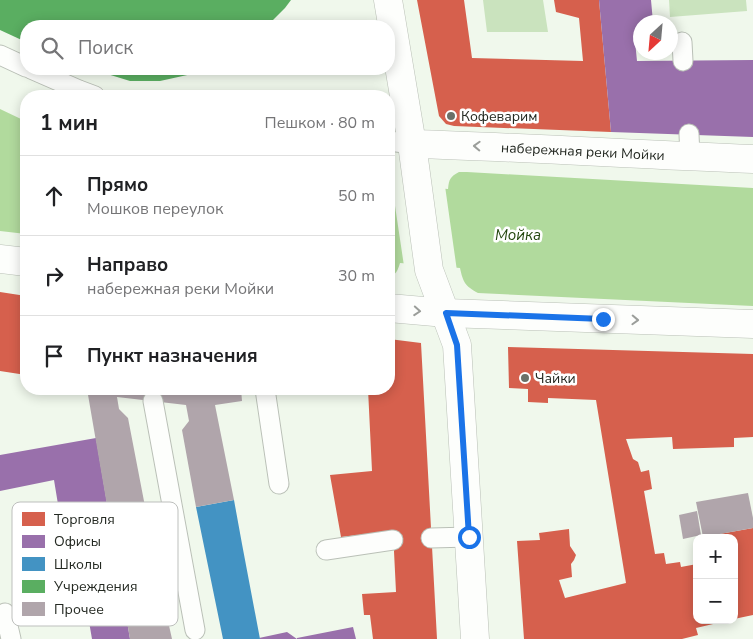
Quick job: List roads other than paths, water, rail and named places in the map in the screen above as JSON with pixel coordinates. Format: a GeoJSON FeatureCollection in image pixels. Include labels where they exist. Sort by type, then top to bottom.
{"type":"FeatureCollection","features":[{"type":"Feature","properties":{"kind":"street"},"geometry":{"type":"LineString","coordinates":[[388,0],[390,20]]}},
{"type":"Feature","properties":{"kind":"street"},"geometry":{"type":"LineString","coordinates":[[394,75],[400,143],[417,181],[429,270],[457,345],[475,639]]}},
{"type":"Feature","properties":{"kind":"street","name":"набережная реки Мойки"},"geometry":{"type":"LineString","coordinates":[[400,143],[474,146],[689,145],[753,159]]}},
{"type":"Feature","properties":{"kind":"street"},"geometry":{"type":"LineString","coordinates":[[0,259],[20,261]]}},
{"type":"Feature","properties":{"kind":"street"},"geometry":{"type":"LineString","coordinates":[[395,309],[446,313],[753,324]]}},
{"type":"Feature","properties":{"kind":"lane"},"geometry":{"type":"LineString","coordinates":[[682,42],[683,61]]}},
{"type":"Feature","properties":{"kind":"lane"},"geometry":{"type":"LineString","coordinates":[[0,55],[20,63]]}},
{"type":"Feature","properties":{"kind":"lane"},"geometry":{"type":"LineString","coordinates":[[45,75],[79,90]]}},
{"type":"Feature","properties":{"kind":"lane"},"geometry":{"type":"LineString","coordinates":[[266,395],[279,484]]}},
{"type":"Feature","properties":{"kind":"lane"},"geometry":{"type":"LineString","coordinates":[[153,401],[172,502]]}},
{"type":"Feature","properties":{"kind":"lane"},"geometry":{"type":"LineString","coordinates":[[178,537],[195,630]]}},
{"type":"Feature","properties":{"kind":"lane"},"geometry":{"type":"LineString","coordinates":[[431,538],[469,537]]}},
{"type":"Feature","properties":{"kind":"lane"},"geometry":{"type":"LineString","coordinates":[[326,550],[393,540]]}},
{"type":"Feature","properties":{"kind":"lane"},"geometry":{"type":"LineString","coordinates":[[6,613],[11,639]]}},
{"type":"Feature","properties":{"kind":"water"},"geometry":{"type":"Polygon","coordinates":[[[0,109],[20,119],[20,233],[0,231],[0,109]]]}},
{"type":"Feature","properties":{"kind":"water","name":"Мойка"},"geometry":{"type":"Polygon","coordinates":[[[459,172],[467,172],[753,188],[753,306],[478,293],[465,283],[460,268],[400,263],[395,273],[395,184],[448,189],[450,179],[459,172]]]}},
{"type":"Feature","properties":{"kind":"place","name":"Кофеварим"},"geometry":{"type":"Point","coordinates":[451,116]}},
{"type":"Feature","properties":{"kind":"place","name":"Чайки"},"geometry":{"type":"Point","coordinates":[525,378]}}]}
